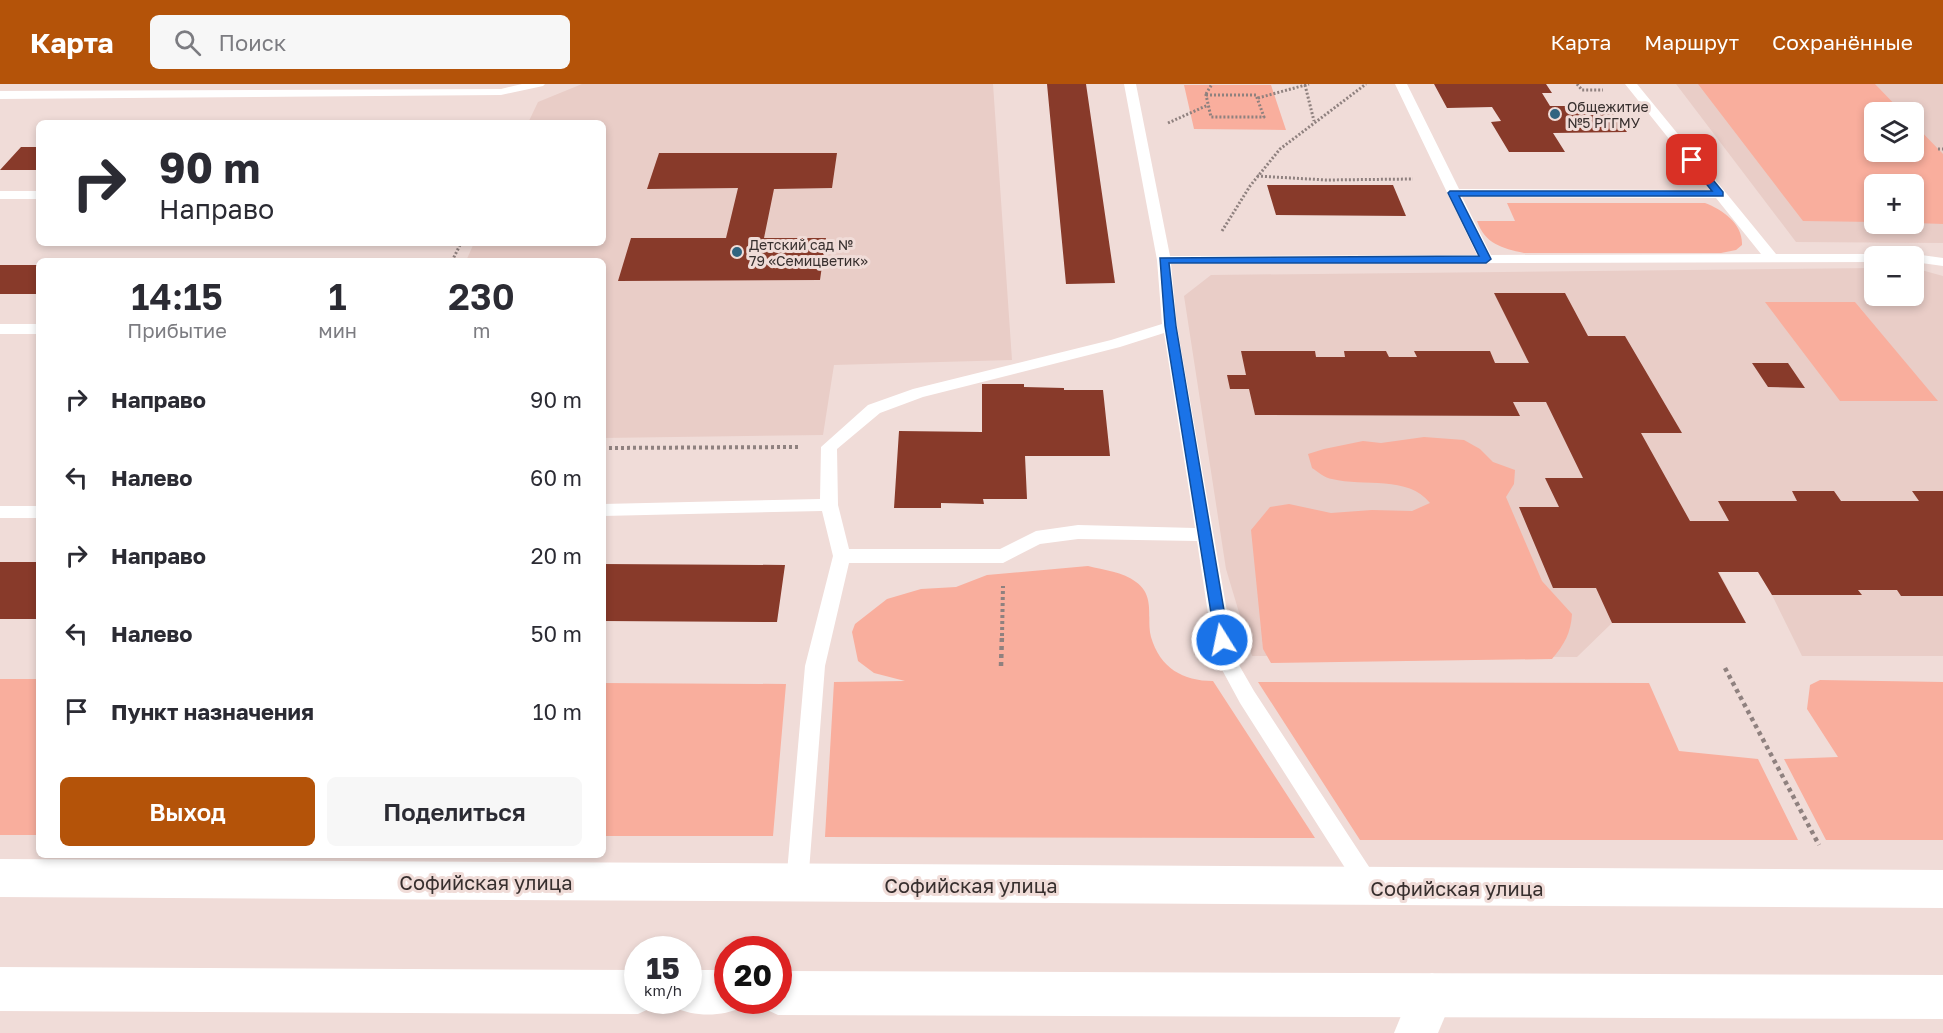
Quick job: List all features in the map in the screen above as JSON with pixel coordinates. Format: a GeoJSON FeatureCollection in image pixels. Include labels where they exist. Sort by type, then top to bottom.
{"type":"FeatureCollection","features":[{"type":"Feature","properties":{"kind":"main road","name":"Софийская улица"},"geometry":{"type":"LineString","coordinates":[[0,878],[1943,889]]}},
{"type":"Feature","properties":{"kind":"main road"},"geometry":{"type":"LineString","coordinates":[[0,989],[624,992]]}},
{"type":"Feature","properties":{"kind":"main road"},"geometry":{"type":"LineString","coordinates":[[792,993],[1424,1014],[1943,997]]}},
{"type":"Feature","properties":{"kind":"lane"},"geometry":{"type":"LineString","coordinates":[[0,94],[501,92],[539,84]]}},
{"type":"Feature","properties":{"kind":"lane"},"geometry":{"type":"LineString","coordinates":[[1130,84],[1164,260],[1170,326],[1222,640],[1230,666],[1247,697],[1370,887]]}},
{"type":"Feature","properties":{"kind":"lane"},"geometry":{"type":"LineString","coordinates":[[1401,84],[1486,259]]}},
{"type":"Feature","properties":{"kind":"lane"},"geometry":{"type":"LineString","coordinates":[[1631,84],[1771,257]]}},
{"type":"Feature","properties":{"kind":"lane"},"geometry":{"type":"LineString","coordinates":[[1453,193],[1720,194]]}},
{"type":"Feature","properties":{"kind":"lane"},"geometry":{"type":"LineString","coordinates":[[0,195],[36,195]]}},
{"type":"Feature","properties":{"kind":"lane"},"geometry":{"type":"LineString","coordinates":[[1164,260],[1864,258]]}},
{"type":"Feature","properties":{"kind":"lane"},"geometry":{"type":"LineString","coordinates":[[1924,259],[1943,262]]}},
{"type":"Feature","properties":{"kind":"lane"},"geometry":{"type":"LineString","coordinates":[[797,884],[814,666],[842,556],[829,506],[829,447],[874,409],[919,393],[1114,344],[1170,326]]}},
{"type":"Feature","properties":{"kind":"lane"},"geometry":{"type":"LineString","coordinates":[[0,329],[36,329]]}},
{"type":"Feature","properties":{"kind":"lane"},"geometry":{"type":"LineString","coordinates":[[606,510],[829,506]]}},
{"type":"Feature","properties":{"kind":"lane"},"geometry":{"type":"LineString","coordinates":[[0,512],[36,512]]}},
{"type":"Feature","properties":{"kind":"lane"},"geometry":{"type":"LineString","coordinates":[[842,556],[1003,556],[1036,538],[1078,532],[1203,535]]}},
{"type":"Feature","properties":{"kind":"path"},"geometry":{"type":"LineString","coordinates":[[1206,95],[1257,95],[1264,117],[1211,117],[1206,95],[1212,84]]}},
{"type":"Feature","properties":{"kind":"path"},"geometry":{"type":"LineString","coordinates":[[1205,260],[1257,176],[1280,149],[1366,84]]}},
{"type":"Feature","properties":{"kind":"path"},"geometry":{"type":"LineString","coordinates":[[1257,98],[1307,85],[1314,122]]}},
{"type":"Feature","properties":{"kind":"path"},"geometry":{"type":"LineString","coordinates":[[1140,136],[1208,105]]}},
{"type":"Feature","properties":{"kind":"path"},"geometry":{"type":"LineString","coordinates":[[1938,149],[1943,149]]}},
{"type":"Feature","properties":{"kind":"path"},"geometry":{"type":"LineString","coordinates":[[1257,176],[1326,180],[1447,179]]}},
{"type":"Feature","properties":{"kind":"path"},"geometry":{"type":"LineString","coordinates":[[606,448],[809,447]]}},
{"type":"Feature","properties":{"kind":"path"},"geometry":{"type":"LineString","coordinates":[[1001,666],[1003,556]]}},
{"type":"Feature","properties":{"kind":"path"},"geometry":{"type":"LineString","coordinates":[[1725,668],[1843,889]]}},
{"type":"Feature","properties":{"kind":"shaded area","name":"Детский сад № 79 «Семицветик»"},"geometry":{"type":"Polygon","coordinates":[[[582,84],[993,84],[1012,360],[834,365],[823,435],[606,438],[606,258],[467,258],[473,246],[606,246],[606,120],[529,120],[538,102],[582,84]]]}},
{"type":"Feature","properties":{"kind":"shaded area"},"geometry":{"type":"Polygon","coordinates":[[[1676,84],[1943,84],[1943,243],[1796,242],[1676,84]]]}},
{"type":"Feature","properties":{"kind":"shaded area"},"geometry":{"type":"Polygon","coordinates":[[[1698,84],[1875,84],[1892,102],[1864,102],[1864,162],[1924,162],[1924,134],[1943,154],[1943,224],[1924,223],[1924,174],[1864,174],[1864,222],[1803,221],[1698,84]]]}},
{"type":"Feature","properties":{"kind":"shaded area"},"geometry":{"type":"Polygon","coordinates":[[[1184,85],[1271,85],[1286,130],[1194,129],[1184,85]]]}},
{"type":"Feature","properties":{"kind":"shaded area"},"geometry":{"type":"Polygon","coordinates":[[[1507,203],[1705,203],[1731,219],[1739,231],[1742,245],[1736,250],[1721,253],[1524,253],[1495,244],[1480,229],[1477,221],[1515,221],[1507,203]]]}},
{"type":"Feature","properties":{"kind":"shaded area"},"geometry":{"type":"Polygon","coordinates":[[[1864,268],[1864,306],[1924,306],[1924,271],[1943,276],[1943,656],[1802,656],[1758,572],[1719,572],[1746,623],[1612,623],[1577,657],[1252,656],[1226,569],[1184,296],[1211,275],[1864,268]]]}},
{"type":"Feature","properties":{"kind":"shaded area"},"geometry":{"type":"Polygon","coordinates":[[[1765,302],[1855,302],[1938,401],[1840,401],[1765,302]]]}},
{"type":"Feature","properties":{"kind":"shaded area"},"geometry":{"type":"Polygon","coordinates":[[[1424,437],[1464,440],[1480,449],[1493,462],[1515,470],[1514,484],[1506,497],[1542,581],[1572,614],[1568,633],[1560,649],[1552,659],[1271,663],[1263,649],[1251,530],[1270,507],[1289,504],[1331,513],[1372,510],[1412,511],[1430,503],[1421,494],[1398,485],[1344,481],[1327,477],[1312,468],[1308,454],[1363,441],[1381,443],[1424,437]]]}},
{"type":"Feature","properties":{"kind":"shaded area"},"geometry":{"type":"Polygon","coordinates":[[[1088,566],[1125,576],[1142,588],[1148,601],[1151,637],[1160,657],[1174,671],[1192,678],[1213,681],[1315,838],[825,837],[834,682],[905,681],[874,673],[858,661],[852,632],[855,624],[887,599],[921,589],[956,587],[987,575],[1088,566]]]}},
{"type":"Feature","properties":{"kind":"shaded area"},"geometry":{"type":"Polygon","coordinates":[[[0,679],[36,679],[36,835],[0,835],[0,679]]]}},
{"type":"Feature","properties":{"kind":"shaded area"},"geometry":{"type":"Polygon","coordinates":[[[1820,680],[1943,682],[1943,840],[1826,840],[1784,759],[1838,757],[1807,709],[1810,685],[1820,680]]]}},
{"type":"Feature","properties":{"kind":"shaded area"},"geometry":{"type":"Polygon","coordinates":[[[1258,682],[1649,683],[1679,751],[1758,759],[1798,840],[1360,840],[1258,682]]]}},
{"type":"Feature","properties":{"kind":"shaded area"},"geometry":{"type":"Polygon","coordinates":[[[606,683],[786,684],[773,836],[606,836],[606,683]]]}},
{"type":"Feature","properties":{"kind":"building"},"geometry":{"type":"Polygon","coordinates":[[[1047,84],[1086,84],[1115,283],[1066,284],[1047,84]]]}},
{"type":"Feature","properties":{"kind":"building","name":"Общежитие №5 РГГМУ"},"geometry":{"type":"Polygon","coordinates":[[[1434,84],[1546,84],[1552,93],[1542,93],[1550,106],[1607,106],[1627,132],[1553,133],[1565,152],[1509,152],[1491,122],[1501,121],[1492,107],[1447,108],[1434,84]]]}},
{"type":"Feature","properties":{"kind":"building"},"geometry":{"type":"Polygon","coordinates":[[[21,147],[36,147],[36,170],[0,170],[21,147]]]}},
{"type":"Feature","properties":{"kind":"building"},"geometry":{"type":"Polygon","coordinates":[[[659,153],[837,153],[832,188],[774,189],[764,238],[826,238],[820,280],[618,281],[631,238],[726,238],[738,188],[647,189],[659,153]]]}},
{"type":"Feature","properties":{"kind":"building"},"geometry":{"type":"Polygon","coordinates":[[[1267,185],[1393,185],[1406,216],[1276,215],[1267,185]]]}},
{"type":"Feature","properties":{"kind":"building"},"geometry":{"type":"Polygon","coordinates":[[[0,265],[36,265],[36,294],[0,294],[0,265]]]}},
{"type":"Feature","properties":{"kind":"building"},"geometry":{"type":"Polygon","coordinates":[[[1494,293],[1565,293],[1588,336],[1625,336],[1682,433],[1641,433],[1690,521],[1729,521],[1718,501],[1797,501],[1792,491],[1834,491],[1841,501],[1919,501],[1912,491],[1943,491],[1943,596],[1901,596],[1897,590],[1858,590],[1862,595],[1772,595],[1758,572],[1718,572],[1746,623],[1612,623],[1596,588],[1553,588],[1519,507],[1559,507],[1545,478],[1583,478],[1546,402],[1513,402],[1520,416],[1255,415],[1249,389],[1230,389],[1227,375],[1246,375],[1241,351],[1315,351],[1316,357],[1345,357],[1344,351],[1386,351],[1389,357],[1417,357],[1414,351],[1490,351],[1495,363],[1529,363],[1494,293]]]}},
{"type":"Feature","properties":{"kind":"building"},"geometry":{"type":"Polygon","coordinates":[[[1752,363],[1788,363],[1805,388],[1768,387],[1752,363]]]}},
{"type":"Feature","properties":{"kind":"building"},"geometry":{"type":"Polygon","coordinates":[[[982,384],[1024,384],[1024,387],[1103,390],[1110,456],[1025,456],[1027,499],[983,499],[984,504],[941,503],[941,508],[894,508],[899,431],[982,432],[982,384]]]}},
{"type":"Feature","properties":{"kind":"building"},"geometry":{"type":"Polygon","coordinates":[[[0,562],[36,562],[36,619],[0,619],[0,562]]]}},
{"type":"Feature","properties":{"kind":"building"},"geometry":{"type":"Polygon","coordinates":[[[606,564],[785,565],[777,622],[606,621],[606,564]]]}},
{"type":"Feature","properties":{"kind":"place","name":"Общежитие №5 РГГМУ"},"geometry":{"type":"Point","coordinates":[1555,114]}},
{"type":"Feature","properties":{"kind":"place","name":"Детский сад № 79 «Семицветик»"},"geometry":{"type":"Point","coordinates":[737,252]}},
{"type":"Feature","properties":{"kind":"route"},"geometry":{"type":"LineString","coordinates":[[1222,640],[1170,326],[1164,260],[1486,259],[1453,193],[1720,194],[1692,160]]}}]}
